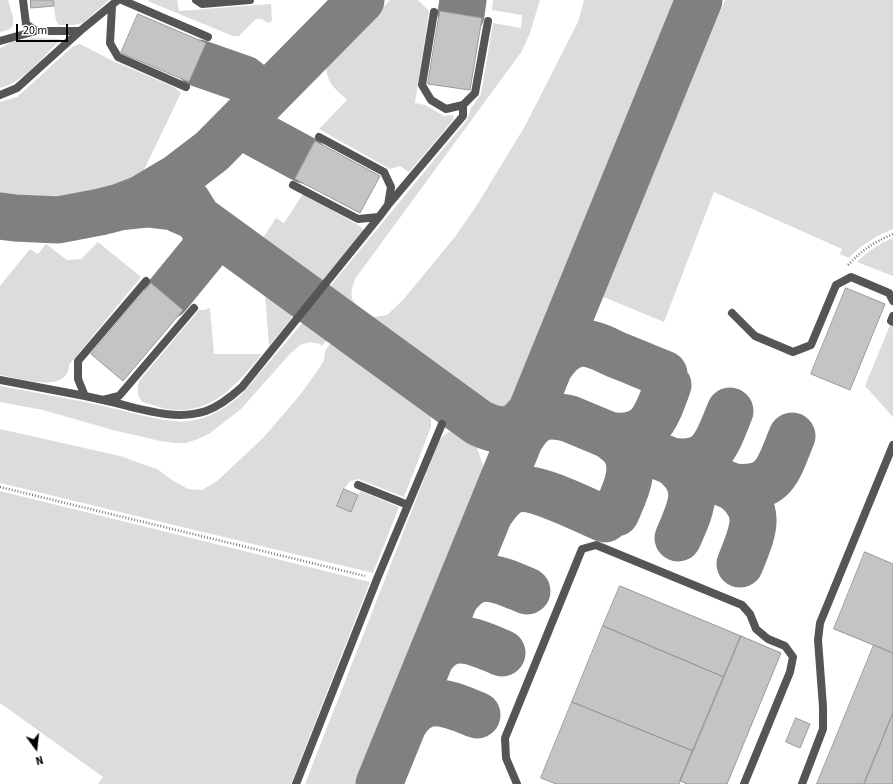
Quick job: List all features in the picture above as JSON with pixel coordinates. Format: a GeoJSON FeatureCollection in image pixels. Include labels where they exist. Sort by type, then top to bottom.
{"type":"FeatureCollection","features":[{"type":"Feature","properties":{"kind":"lane"},"geometry":{"type":"LineString","coordinates":[[23,0],[26,24],[36,31]]}},
{"type":"Feature","properties":{"kind":"lane"},"geometry":{"type":"LineString","coordinates":[[122,0],[208,37]]}},
{"type":"Feature","properties":{"kind":"lane"},"geometry":{"type":"LineString","coordinates":[[196,0],[202,4],[250,0]]}},
{"type":"Feature","properties":{"kind":"lane"},"geometry":{"type":"LineString","coordinates":[[0,95],[17,88],[80,30],[115,3]]}},
{"type":"Feature","properties":{"kind":"lane"},"geometry":{"type":"LineString","coordinates":[[115,3],[110,42],[118,57],[186,87]]}},
{"type":"Feature","properties":{"kind":"lane"},"geometry":{"type":"LineString","coordinates":[[434,12],[422,85],[431,100],[446,109],[463,105],[475,94],[488,20]]}},
{"type":"Feature","properties":{"kind":"lane"},"geometry":{"type":"LineString","coordinates":[[0,41],[36,31],[80,30]]}},
{"type":"Feature","properties":{"kind":"lane"},"geometry":{"type":"LineString","coordinates":[[0,380],[85,396],[166,414],[187,415],[208,411],[226,400],[242,387],[388,205],[463,116],[463,105]]}},
{"type":"Feature","properties":{"kind":"lane"},"geometry":{"type":"LineString","coordinates":[[319,137],[384,172],[391,187],[388,205]]}},
{"type":"Feature","properties":{"kind":"lane"},"geometry":{"type":"LineString","coordinates":[[293,185],[358,219],[379,217]]}},
{"type":"Feature","properties":{"kind":"lane"},"geometry":{"type":"LineString","coordinates":[[732,313],[755,336],[793,352],[811,345],[836,284],[851,277],[889,293],[893,301]]}},
{"type":"Feature","properties":{"kind":"lane"},"geometry":{"type":"LineString","coordinates":[[85,396],[78,379],[78,361],[146,281]]}},
{"type":"Feature","properties":{"kind":"lane"},"geometry":{"type":"LineString","coordinates":[[103,400],[119,396],[194,308]]}},
{"type":"Feature","properties":{"kind":"lane"},"geometry":{"type":"LineString","coordinates":[[893,316],[891,321],[893,322]]}},
{"type":"Feature","properties":{"kind":"lane"},"geometry":{"type":"LineString","coordinates":[[296,784],[377,579],[442,424]]}},
{"type":"Feature","properties":{"kind":"lane"},"geometry":{"type":"LineString","coordinates":[[802,784],[823,729],[823,707],[818,640],[820,623],[893,445]]}},
{"type":"Feature","properties":{"kind":"lane"},"geometry":{"type":"LineString","coordinates":[[358,485],[408,505]]}},
{"type":"Feature","properties":{"kind":"lane"},"geometry":{"type":"LineString","coordinates":[[517,784],[506,758],[505,738],[582,549],[596,545],[742,605],[750,614],[756,629],[768,640],[785,646],[793,657],[790,672],[744,784]]}},
{"type":"Feature","properties":{"kind":"path"},"geometry":{"type":"LineString","coordinates":[[836,284],[845,268],[863,250],[878,240],[893,234]]}},
{"type":"Feature","properties":{"kind":"path"},"geometry":{"type":"LineString","coordinates":[[0,487],[377,579]]}},
{"type":"Feature","properties":{"kind":"shaded area"},"geometry":{"type":"Polygon","coordinates":[[[0,0],[8,0],[13,17],[13,26],[8,30],[0,32],[0,0]]]}},
{"type":"Feature","properties":{"kind":"shaded area"},"geometry":{"type":"Polygon","coordinates":[[[53,0],[109,0],[83,23],[59,25],[56,21],[53,0]]]}},
{"type":"Feature","properties":{"kind":"shaded area"},"geometry":{"type":"Polygon","coordinates":[[[148,0],[177,0],[179,11],[271,4],[272,21],[268,23],[262,19],[256,19],[239,36],[233,36],[148,0]]]}},
{"type":"Feature","properties":{"kind":"shaded area"},"geometry":{"type":"Polygon","coordinates":[[[390,0],[418,0],[429,11],[415,103],[425,105],[444,116],[453,115],[454,119],[409,172],[400,166],[390,169],[319,129],[347,100],[330,82],[326,66],[390,0]]]}},
{"type":"Feature","properties":{"kind":"shaded area"},"geometry":{"type":"Polygon","coordinates":[[[493,0],[540,0],[530,33],[522,51],[355,279],[351,293],[353,300],[362,311],[362,315],[327,290],[467,120],[471,108],[481,94],[493,23],[521,28],[522,15],[492,10],[493,0]]]}},
{"type":"Feature","properties":{"kind":"shaded area"},"geometry":{"type":"Polygon","coordinates":[[[584,0],[676,0],[514,399],[503,407],[489,408],[369,319],[371,316],[387,315],[403,300],[454,238],[477,205],[525,126],[578,22],[584,0]]]}},
{"type":"Feature","properties":{"kind":"shaded area"},"geometry":{"type":"Polygon","coordinates":[[[725,0],[893,0],[893,229],[870,241],[849,258],[840,254],[842,249],[714,192],[664,322],[601,296],[725,0]]]}},
{"type":"Feature","properties":{"kind":"shaded area"},"geometry":{"type":"Polygon","coordinates":[[[32,38],[61,39],[25,75],[0,88],[0,48],[12,42],[32,38]]]}},
{"type":"Feature","properties":{"kind":"shaded area"},"geometry":{"type":"Polygon","coordinates":[[[80,44],[113,61],[174,87],[181,93],[141,176],[106,190],[72,198],[37,200],[0,197],[0,102],[17,97],[70,49],[80,44]]]}},
{"type":"Feature","properties":{"kind":"shaded area"},"geometry":{"type":"Polygon","coordinates":[[[303,194],[358,225],[364,230],[322,283],[319,283],[264,243],[263,238],[276,218],[284,223],[303,194]]]}},
{"type":"Feature","properties":{"kind":"shaded area"},"geometry":{"type":"Polygon","coordinates":[[[893,238],[893,276],[857,262],[874,248],[893,238]]]}},
{"type":"Feature","properties":{"kind":"shaded area"},"geometry":{"type":"Polygon","coordinates":[[[98,242],[141,277],[69,365],[66,374],[60,380],[51,382],[29,381],[0,375],[0,286],[30,249],[38,254],[46,244],[67,260],[81,259],[98,242]]]}},
{"type":"Feature","properties":{"kind":"shaded area"},"geometry":{"type":"Polygon","coordinates":[[[265,293],[293,312],[291,319],[269,346],[265,293]]]}},
{"type":"Feature","properties":{"kind":"shaded area"},"geometry":{"type":"Polygon","coordinates":[[[210,308],[214,354],[262,354],[232,387],[222,396],[210,403],[197,408],[182,410],[166,409],[142,402],[138,392],[139,381],[199,310],[210,308]]]}},
{"type":"Feature","properties":{"kind":"shaded area"},"geometry":{"type":"Polygon","coordinates":[[[304,321],[328,338],[322,346],[320,344],[310,342],[300,345],[289,355],[241,409],[209,434],[186,443],[160,441],[113,430],[43,410],[0,402],[0,386],[95,404],[171,421],[197,420],[217,412],[241,395],[304,321]]]}},
{"type":"Feature","properties":{"kind":"shaded area"},"geometry":{"type":"Polygon","coordinates":[[[890,325],[893,327],[893,417],[865,386],[890,325]]]}},
{"type":"Feature","properties":{"kind":"shaded area"},"geometry":{"type":"Polygon","coordinates":[[[332,341],[431,414],[431,427],[404,497],[358,479],[350,481],[344,489],[338,506],[351,512],[360,491],[399,507],[373,573],[0,483],[0,429],[120,456],[157,469],[188,489],[202,490],[216,482],[263,438],[300,395],[320,367],[324,360],[325,351],[332,341]]]}},
{"type":"Feature","properties":{"kind":"shaded area"},"geometry":{"type":"Polygon","coordinates":[[[454,430],[477,447],[483,465],[484,476],[356,784],[305,784],[439,441],[445,434],[454,430]]]}},
{"type":"Feature","properties":{"kind":"shaded area"},"geometry":{"type":"Polygon","coordinates":[[[0,491],[370,582],[291,784],[98,784],[103,777],[0,703],[0,491]]]}},
{"type":"Feature","properties":{"kind":"building"},"geometry":{"type":"Polygon","coordinates":[[[31,0],[53,0],[54,6],[31,8],[31,0]]]}},
{"type":"Feature","properties":{"kind":"building"},"geometry":{"type":"Polygon","coordinates":[[[440,11],[482,18],[470,90],[428,84],[440,11]]]}},
{"type":"Feature","properties":{"kind":"building"},"geometry":{"type":"Polygon","coordinates":[[[138,14],[206,43],[189,82],[121,53],[138,14]]]}},
{"type":"Feature","properties":{"kind":"building"},"geometry":{"type":"Polygon","coordinates":[[[315,141],[380,176],[360,213],[295,179],[315,141]]]}},
{"type":"Feature","properties":{"kind":"building"},"geometry":{"type":"Polygon","coordinates":[[[151,283],[183,310],[123,381],[91,354],[151,283]]]}},
{"type":"Feature","properties":{"kind":"building"},"geometry":{"type":"Polygon","coordinates":[[[846,288],[885,304],[850,390],[811,374],[846,288]]]}},
{"type":"Feature","properties":{"kind":"building"},"geometry":{"type":"Polygon","coordinates":[[[344,489],[358,495],[351,512],[337,506],[344,489]]]}},
{"type":"Feature","properties":{"kind":"building"},"geometry":{"type":"Polygon","coordinates":[[[865,552],[893,564],[893,653],[834,629],[865,552]]]}},
{"type":"Feature","properties":{"kind":"building"},"geometry":{"type":"Polygon","coordinates":[[[620,586],[741,636],[724,677],[603,626],[620,586]]]}},
{"type":"Feature","properties":{"kind":"building"},"geometry":{"type":"Polygon","coordinates":[[[603,626],[724,677],[693,751],[572,702],[603,626]]]}},
{"type":"Feature","properties":{"kind":"building"},"geometry":{"type":"Polygon","coordinates":[[[741,636],[781,653],[727,784],[687,784],[680,781],[741,636]]]}},
{"type":"Feature","properties":{"kind":"building"},"geometry":{"type":"Polygon","coordinates":[[[874,645],[893,653],[893,713],[864,784],[817,784],[874,645]]]}},
{"type":"Feature","properties":{"kind":"building"},"geometry":{"type":"Polygon","coordinates":[[[572,702],[693,751],[679,784],[556,784],[541,778],[572,702]]]}},
{"type":"Feature","properties":{"kind":"building"},"geometry":{"type":"Polygon","coordinates":[[[893,713],[893,784],[864,784],[893,713]]]}},
{"type":"Feature","properties":{"kind":"building"},"geometry":{"type":"Polygon","coordinates":[[[796,718],[810,724],[800,748],[786,742],[796,718]]]}},
{"type":"Feature","properties":{"kind":"taxiway"},"geometry":{"type":"LineString","coordinates":[[0,216],[58,220],[100,212],[120,207],[141,199],[178,177],[212,151],[361,0]]}},
{"type":"Feature","properties":{"kind":"taxiway"},"geometry":{"type":"LineString","coordinates":[[461,14],[463,0]]}},
{"type":"Feature","properties":{"kind":"taxiway"},"geometry":{"type":"LineString","coordinates":[[379,784],[699,0]]}},
{"type":"Feature","properties":{"kind":"taxiway"},"geometry":{"type":"LineString","coordinates":[[198,63],[244,79],[253,86],[258,96],[253,110],[252,119],[255,133],[305,160]]}},
{"type":"Feature","properties":{"kind":"taxiway"},"geometry":{"type":"LineString","coordinates":[[167,296],[203,252],[207,240],[205,230],[187,201]]}},
{"type":"Feature","properties":{"kind":"taxiway"},"geometry":{"type":"LineString","coordinates":[[120,207],[148,204],[173,207],[196,217],[479,423],[495,429],[508,429],[520,423],[532,410]]}},
{"type":"Feature","properties":{"kind":"taxiway"},"geometry":{"type":"LineString","coordinates":[[550,366],[559,354],[567,348],[572,345],[586,343],[600,347],[664,374]]}},
{"type":"Feature","properties":{"kind":"taxiway"},"geometry":{"type":"LineString","coordinates":[[608,435],[633,435],[642,431],[655,417],[668,385]]}},
{"type":"Feature","properties":{"kind":"taxiway"},"geometry":{"type":"LineString","coordinates":[[671,461],[685,462],[696,460],[704,456],[711,450],[716,442],[730,411]]}},
{"type":"Feature","properties":{"kind":"taxiway"},"geometry":{"type":"LineString","coordinates":[[522,436],[532,424],[543,417],[562,417],[733,487],[743,496],[749,505],[753,523],[740,564]]}},
{"type":"Feature","properties":{"kind":"taxiway"},"geometry":{"type":"LineString","coordinates":[[608,435],[625,450],[630,466],[630,474],[626,490],[616,513]]}},
{"type":"Feature","properties":{"kind":"taxiway"},"geometry":{"type":"LineString","coordinates":[[733,487],[747,487],[758,485],[767,481],[779,468],[792,436]]}},
{"type":"Feature","properties":{"kind":"taxiway"},"geometry":{"type":"LineString","coordinates":[[671,461],[688,479],[692,497],[687,517],[678,538]]}},
{"type":"Feature","properties":{"kind":"taxiway"},"geometry":{"type":"LineString","coordinates":[[491,511],[506,494],[513,490],[522,489],[533,490],[546,494],[605,519]]}},
{"type":"Feature","properties":{"kind":"taxiway"},"geometry":{"type":"LineString","coordinates":[[454,600],[462,589],[479,579],[488,578],[497,580],[527,591]]}},
{"type":"Feature","properties":{"kind":"taxiway"},"geometry":{"type":"LineString","coordinates":[[429,661],[436,651],[444,644],[462,640],[502,653]]}},
{"type":"Feature","properties":{"kind":"taxiway"},"geometry":{"type":"LineString","coordinates":[[404,723],[412,713],[420,707],[438,703],[457,707],[477,715]]}}]}
